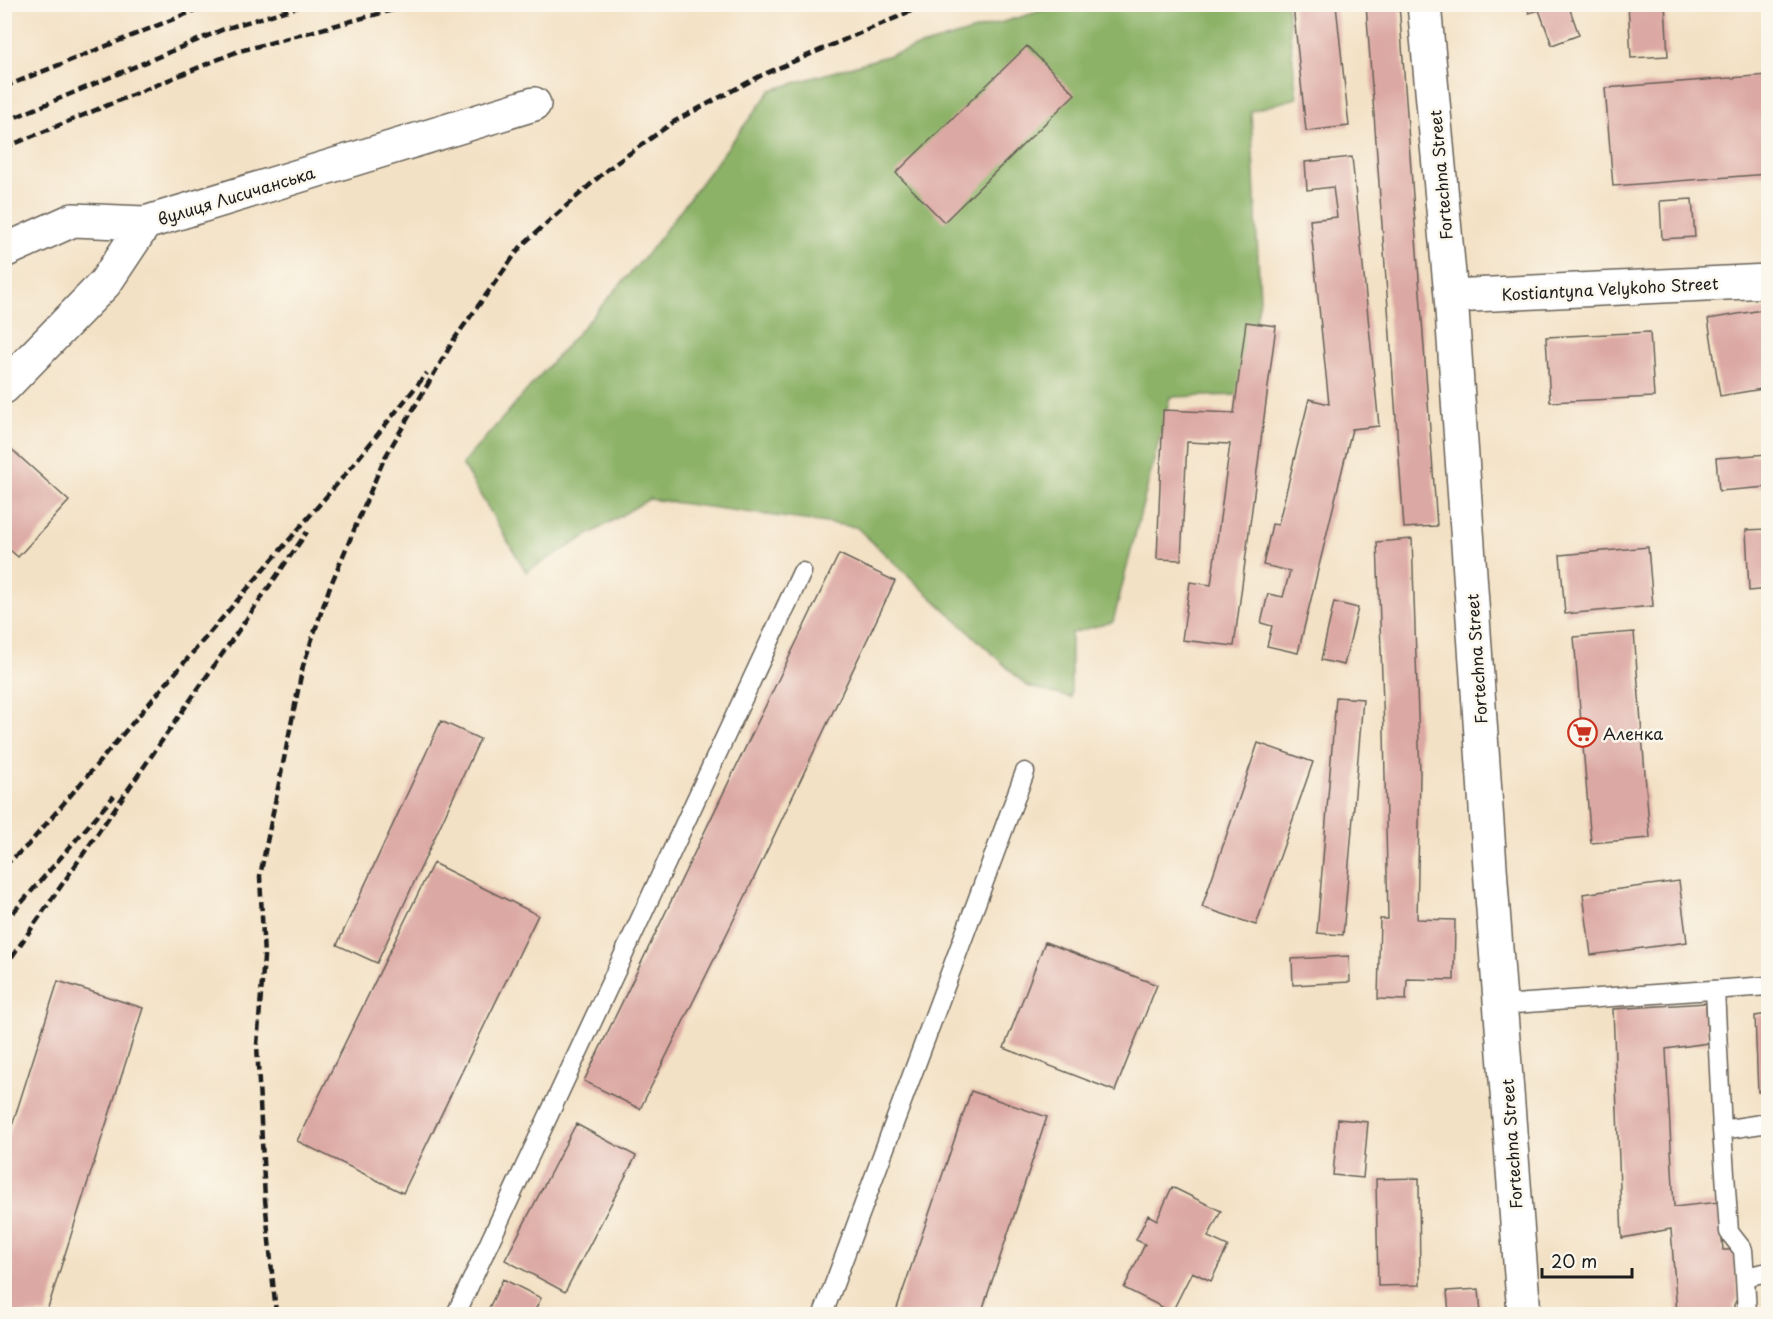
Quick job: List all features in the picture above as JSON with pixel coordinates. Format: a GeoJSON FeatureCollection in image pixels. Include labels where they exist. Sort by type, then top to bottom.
{"type":"FeatureCollection","features":[{"type":"Feature","properties":{"kind":"street","name":"Fortechna Street"},"geometry":{"type":"LineString","coordinates":[[1424,4],[1451,296],[1500,1005],[1524,1314]]}},
{"type":"Feature","properties":{"kind":"street","name":"вулиця Лисичанська"},"geometry":{"type":"LineString","coordinates":[[4,387],[105,283],[145,223],[534,104]]}},
{"type":"Feature","properties":{"kind":"street"},"geometry":{"type":"LineString","coordinates":[[4,251],[73,220],[145,223]]}},
{"type":"Feature","properties":{"kind":"street","name":"Kostiantyna Velykoho Street"},"geometry":{"type":"LineString","coordinates":[[1451,296],[1768,281]]}},
{"type":"Feature","properties":{"kind":"lane"},"geometry":{"type":"LineString","coordinates":[[456,1314],[802,572]]}},
{"type":"Feature","properties":{"kind":"lane"},"geometry":{"type":"LineString","coordinates":[[823,1314],[1025,772]]}},
{"type":"Feature","properties":{"kind":"lane"},"geometry":{"type":"LineString","coordinates":[[1500,1005],[1768,986]]}},
{"type":"Feature","properties":{"kind":"lane"},"geometry":{"type":"LineString","coordinates":[[1715,990],[1729,1232],[1743,1250],[1746,1314]]}},
{"type":"Feature","properties":{"kind":"lane"},"geometry":{"type":"LineString","coordinates":[[1722,1130],[1768,1123]]}},
{"type":"Feature","properties":{"kind":"lane"},"geometry":{"type":"LineString","coordinates":[[1745,1277],[1768,1272]]}},
{"type":"Feature","properties":{"kind":"green space"},"geometry":{"type":"Polygon","coordinates":[[[1061,5],[1287,5],[1297,98],[1251,111],[1260,300],[1241,395],[1170,397],[1113,622],[1071,633],[1071,698],[1027,686],[856,527],[649,499],[526,572],[462,464],[648,253],[771,90],[1061,5]]]}},
{"type":"Feature","properties":{"kind":"building"},"geometry":{"type":"Polygon","coordinates":[[[1366,4],[1399,4],[1437,526],[1404,528],[1366,4]]]}},
{"type":"Feature","properties":{"kind":"building"},"geometry":{"type":"Polygon","coordinates":[[[1526,4],[1568,4],[1579,35],[1552,45],[1539,10],[1529,13],[1526,4]]]}},
{"type":"Feature","properties":{"kind":"building"},"geometry":{"type":"Polygon","coordinates":[[[1628,4],[1665,4],[1668,56],[1631,58],[1628,4]]]}},
{"type":"Feature","properties":{"kind":"building"},"geometry":{"type":"Polygon","coordinates":[[[1293,5],[1336,5],[1349,126],[1306,131],[1293,5]]]}},
{"type":"Feature","properties":{"kind":"building"},"geometry":{"type":"Polygon","coordinates":[[[1027,46],[1075,94],[944,222],[896,173],[1027,46]]]}},
{"type":"Feature","properties":{"kind":"building"},"geometry":{"type":"Polygon","coordinates":[[[1768,75],[1768,174],[1613,186],[1605,88],[1768,75]]]}},
{"type":"Feature","properties":{"kind":"building"},"geometry":{"type":"Polygon","coordinates":[[[1352,157],[1379,426],[1352,429],[1298,653],[1267,646],[1272,626],[1261,623],[1268,594],[1283,597],[1290,571],[1263,565],[1272,524],[1278,525],[1309,399],[1329,404],[1310,220],[1337,217],[1333,187],[1307,190],[1305,162],[1352,157]]]}},
{"type":"Feature","properties":{"kind":"building"},"geometry":{"type":"Polygon","coordinates":[[[1692,199],[1695,237],[1662,239],[1660,201],[1692,199]]]}},
{"type":"Feature","properties":{"kind":"building"},"geometry":{"type":"Polygon","coordinates":[[[1768,309],[1768,388],[1720,396],[1708,319],[1768,309]]]}},
{"type":"Feature","properties":{"kind":"building"},"geometry":{"type":"Polygon","coordinates":[[[1246,322],[1276,326],[1234,646],[1182,640],[1190,582],[1211,585],[1230,444],[1187,442],[1181,560],[1157,559],[1163,410],[1234,413],[1246,322]]]}},
{"type":"Feature","properties":{"kind":"building"},"geometry":{"type":"Polygon","coordinates":[[[1650,332],[1654,397],[1550,402],[1546,337],[1650,332]]]}},
{"type":"Feature","properties":{"kind":"building"},"geometry":{"type":"Polygon","coordinates":[[[8,446],[69,501],[18,557],[4,545],[4,449],[8,446]]]}},
{"type":"Feature","properties":{"kind":"building"},"geometry":{"type":"Polygon","coordinates":[[[1768,454],[1768,487],[1719,491],[1716,458],[1768,454]]]}},
{"type":"Feature","properties":{"kind":"building"},"geometry":{"type":"Polygon","coordinates":[[[1768,529],[1768,589],[1749,591],[1746,530],[1768,529]]]}},
{"type":"Feature","properties":{"kind":"building"},"geometry":{"type":"Polygon","coordinates":[[[1412,539],[1420,774],[1417,919],[1455,920],[1454,980],[1407,979],[1406,1000],[1378,999],[1380,919],[1388,919],[1377,542],[1412,539]]]}},
{"type":"Feature","properties":{"kind":"building"},"geometry":{"type":"Polygon","coordinates":[[[1648,547],[1653,606],[1565,614],[1560,555],[1648,547]]]}},
{"type":"Feature","properties":{"kind":"building"},"geometry":{"type":"Polygon","coordinates":[[[839,554],[895,581],[744,899],[640,1109],[584,1081],[839,554]]]}},
{"type":"Feature","properties":{"kind":"building"},"geometry":{"type":"Polygon","coordinates":[[[1334,602],[1358,608],[1344,665],[1321,660],[1334,602]]]}},
{"type":"Feature","properties":{"kind":"building"},"geometry":{"type":"Polygon","coordinates":[[[1634,632],[1650,838],[1591,843],[1574,637],[1634,632]]]}},
{"type":"Feature","properties":{"kind":"building"},"geometry":{"type":"Polygon","coordinates":[[[1336,697],[1363,699],[1343,935],[1317,933],[1336,697]]]}},
{"type":"Feature","properties":{"kind":"building"},"geometry":{"type":"Polygon","coordinates":[[[441,721],[480,739],[377,963],[337,945],[441,721]]]}},
{"type":"Feature","properties":{"kind":"building"},"geometry":{"type":"Polygon","coordinates":[[[1258,743],[1313,762],[1256,925],[1202,907],[1258,743]]]}},
{"type":"Feature","properties":{"kind":"building"},"geometry":{"type":"Polygon","coordinates":[[[433,863],[538,915],[403,1193],[297,1141],[433,863]]]}},
{"type":"Feature","properties":{"kind":"building"},"geometry":{"type":"Polygon","coordinates":[[[1679,881],[1687,942],[1591,955],[1583,894],[1679,881]]]}},
{"type":"Feature","properties":{"kind":"building"},"geometry":{"type":"Polygon","coordinates":[[[1045,942],[1157,985],[1115,1091],[1004,1048],[1045,942]]]}},
{"type":"Feature","properties":{"kind":"building"},"geometry":{"type":"Polygon","coordinates":[[[1349,956],[1350,982],[1293,985],[1292,959],[1349,956]]]}},
{"type":"Feature","properties":{"kind":"building"},"geometry":{"type":"Polygon","coordinates":[[[58,981],[143,1008],[46,1314],[10,1314],[4,1313],[4,1151],[58,981]]]}},
{"type":"Feature","properties":{"kind":"building"},"geometry":{"type":"Polygon","coordinates":[[[1706,1003],[1708,1043],[1666,1049],[1674,1207],[1719,1202],[1723,1250],[1735,1250],[1738,1297],[1734,1305],[1734,1314],[1677,1314],[1671,1229],[1622,1238],[1613,1009],[1706,1003]]]}},
{"type":"Feature","properties":{"kind":"building"},"geometry":{"type":"Polygon","coordinates":[[[1768,1014],[1768,1091],[1758,1092],[1755,1016],[1768,1014]]]}},
{"type":"Feature","properties":{"kind":"building"},"geometry":{"type":"Polygon","coordinates":[[[971,1091],[1047,1117],[981,1314],[895,1314],[971,1091]]]}},
{"type":"Feature","properties":{"kind":"building"},"geometry":{"type":"Polygon","coordinates":[[[1338,1119],[1368,1122],[1363,1178],[1333,1175],[1338,1119]]]}},
{"type":"Feature","properties":{"kind":"building"},"geometry":{"type":"Polygon","coordinates":[[[576,1124],[636,1156],[565,1292],[505,1260],[576,1124]]]}},
{"type":"Feature","properties":{"kind":"building"},"geometry":{"type":"Polygon","coordinates":[[[1419,1178],[1420,1285],[1378,1286],[1376,1179],[1419,1178]]]}},
{"type":"Feature","properties":{"kind":"building"},"geometry":{"type":"Polygon","coordinates":[[[1172,1187],[1221,1211],[1208,1237],[1228,1246],[1211,1281],[1192,1272],[1172,1312],[1124,1288],[1145,1244],[1136,1240],[1148,1215],[1157,1220],[1172,1187]]]}},
{"type":"Feature","properties":{"kind":"building"},"geometry":{"type":"Polygon","coordinates":[[[503,1279],[541,1298],[533,1314],[486,1314],[503,1279]]]}},
{"type":"Feature","properties":{"kind":"building"},"geometry":{"type":"Polygon","coordinates":[[[1479,1289],[1481,1314],[1449,1314],[1447,1291],[1479,1289]]]}},
{"type":"Feature","properties":{"kind":"railway"},"geometry":{"type":"LineString","coordinates":[[4,87],[211,4]]}},
{"type":"Feature","properties":{"kind":"railway"},"geometry":{"type":"LineString","coordinates":[[4,122],[224,29],[308,4]]}},
{"type":"Feature","properties":{"kind":"railway"},"geometry":{"type":"LineString","coordinates":[[4,148],[236,52],[415,4]]}},
{"type":"Feature","properties":{"kind":"railway"},"geometry":{"type":"LineString","coordinates":[[276,1314],[265,1199],[257,1045],[264,957],[260,876],[303,666],[329,589],[384,459],[455,338],[522,245],[608,169],[675,121],[762,75],[928,4]]}},
{"type":"Feature","properties":{"kind":"railway"},"geometry":{"type":"LineString","coordinates":[[4,866],[28,845],[349,470],[427,373]]}},
{"type":"Feature","properties":{"kind":"railway"},"geometry":{"type":"LineString","coordinates":[[4,968],[307,532]]}},
{"type":"Feature","properties":{"kind":"railway"},"geometry":{"type":"LineString","coordinates":[[4,923],[114,796]]}},
{"type":"Feature","properties":{"kind":"place","name":"Аленка"},"geometry":{"type":"Point","coordinates":[1582,733]}}]}
